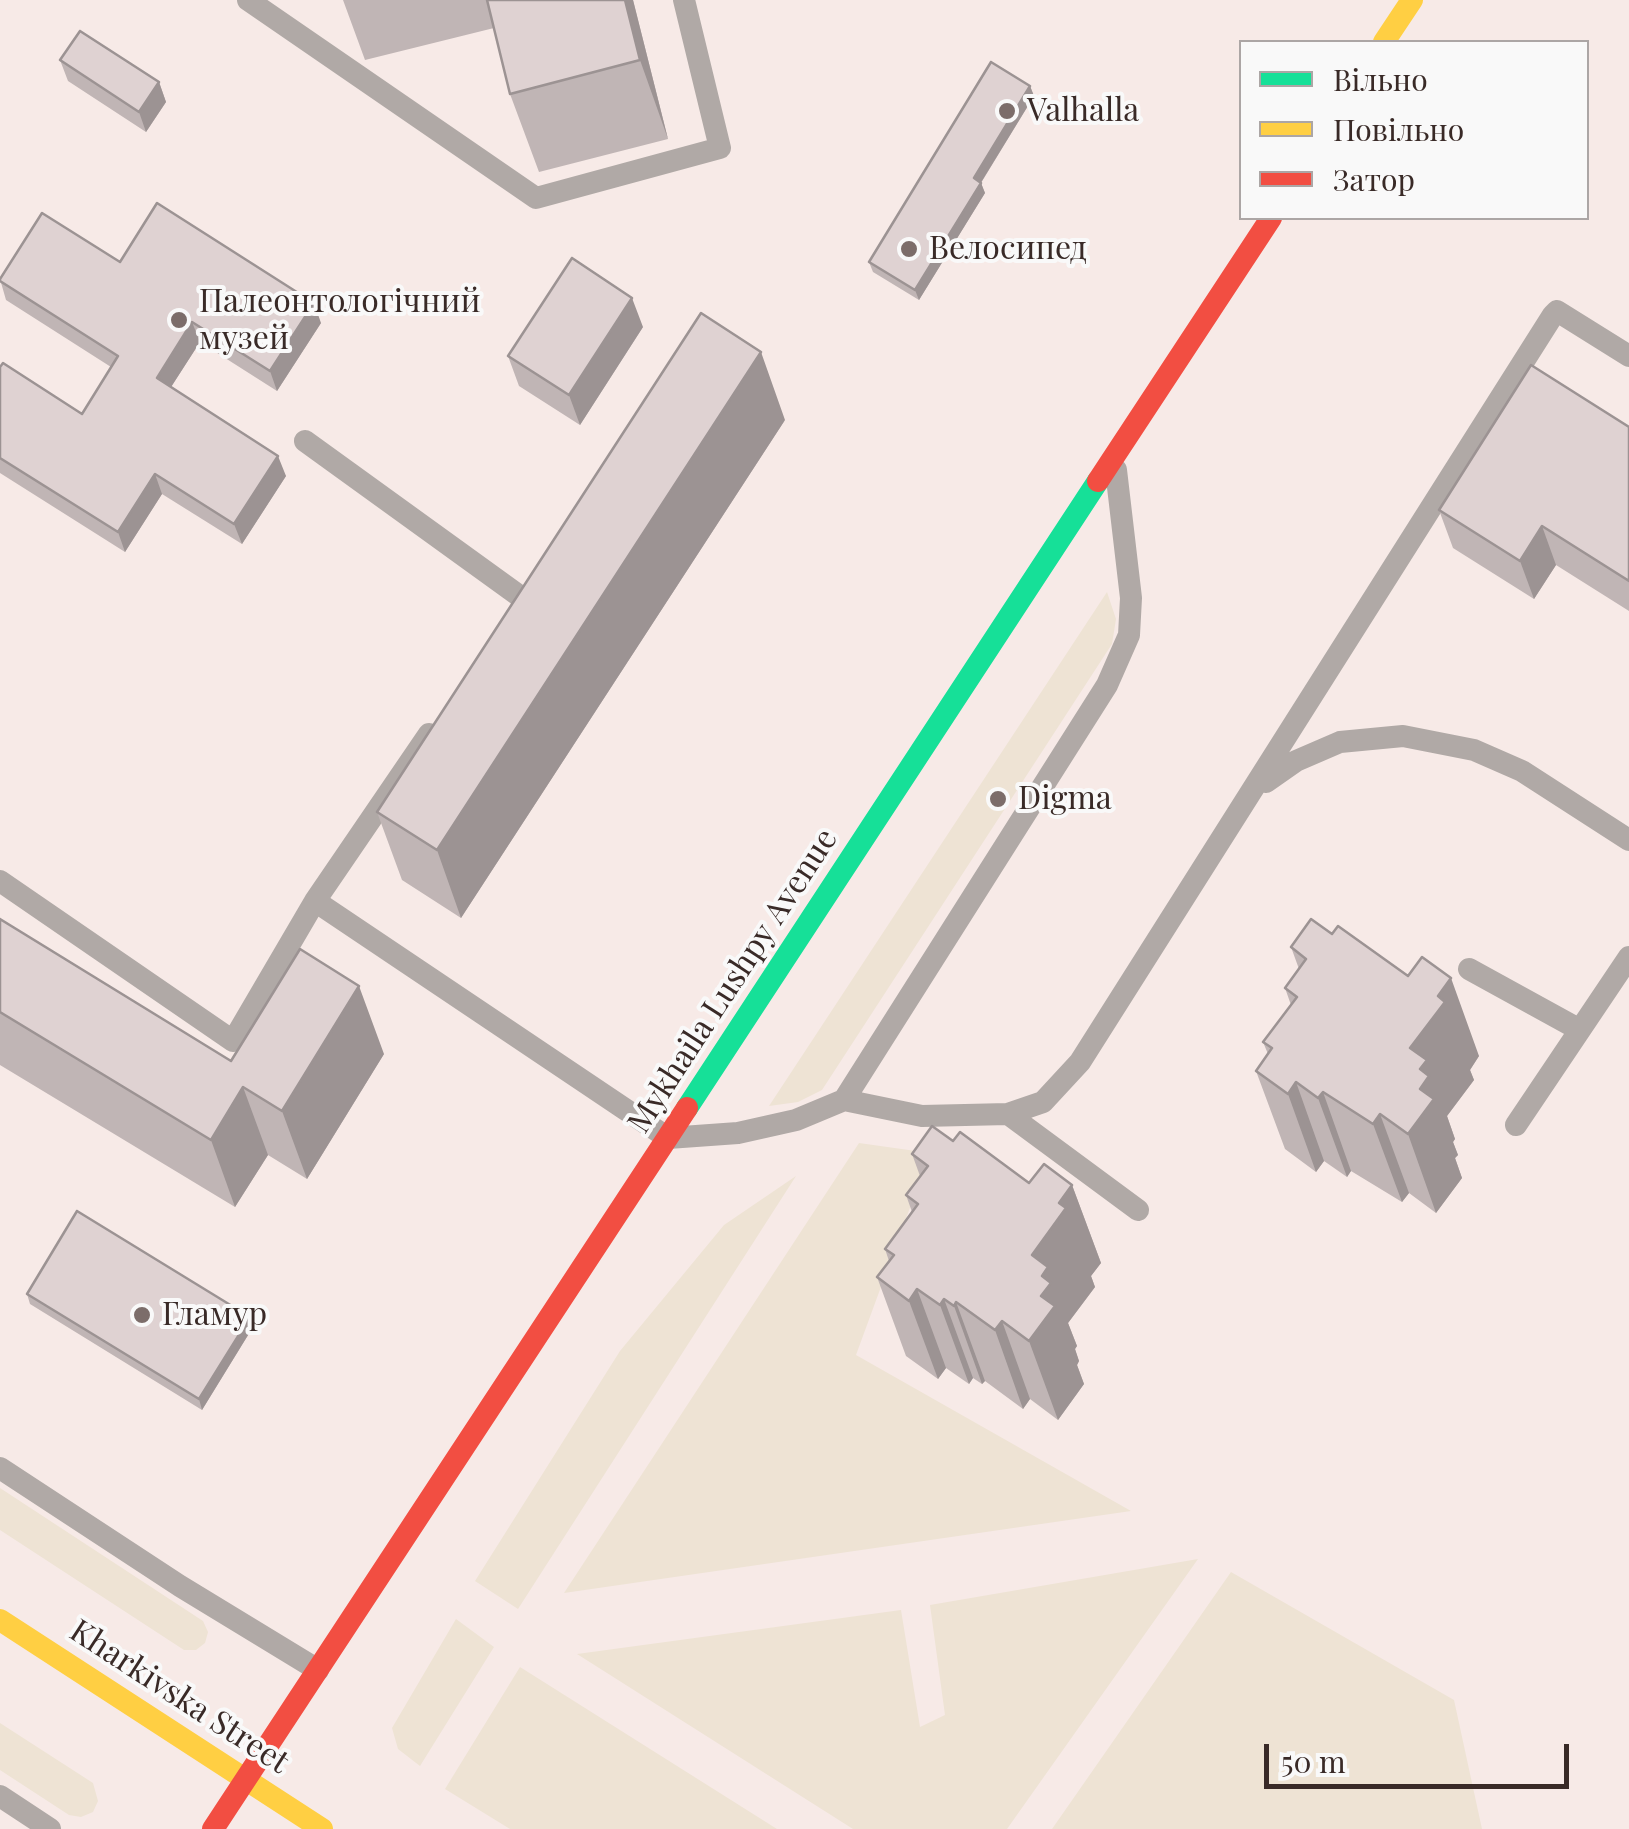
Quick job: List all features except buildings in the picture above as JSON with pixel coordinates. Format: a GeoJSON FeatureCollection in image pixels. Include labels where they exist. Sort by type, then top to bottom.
{"type":"FeatureCollection","features":[{"type":"Feature","properties":{"kind":"main road"},"geometry":{"type":"LineString","coordinates":[[1385,40],[1412,0]]}},
{"type":"Feature","properties":{"kind":"main road","name":"Mykhaila Lushpy Avenue"},"geometry":{"type":"LineString","coordinates":[[213,1829],[1269,220]]}},
{"type":"Feature","properties":{"kind":"main road","name":"Kharkivska Street"},"geometry":{"type":"LineString","coordinates":[[0,1620],[322,1829]]}},
{"type":"Feature","properties":{"kind":"lane"},"geometry":{"type":"LineString","coordinates":[[248,0],[536,198],[720,148],[684,0]]}},
{"type":"Feature","properties":{"kind":"lane"},"geometry":{"type":"LineString","coordinates":[[315,901],[668,1138],[738,1133],[796,1120],[844,1100],[922,1116],[1008,1114],[1043,1102],[1080,1062],[1557,311],[1629,356]]}},
{"type":"Feature","properties":{"kind":"lane"},"geometry":{"type":"LineString","coordinates":[[305,441],[525,600]]}},
{"type":"Feature","properties":{"kind":"lane"},"geometry":{"type":"LineString","coordinates":[[844,1100],[1107,685],[1129,635],[1132,598],[1114,458]]}},
{"type":"Feature","properties":{"kind":"lane"},"geometry":{"type":"LineString","coordinates":[[0,881],[233,1041],[315,901],[444,714]]}},
{"type":"Feature","properties":{"kind":"lane"},"geometry":{"type":"LineString","coordinates":[[1255,790],[1296,761],[1340,742],[1403,736],[1474,750],[1522,772],[1629,840]]}},
{"type":"Feature","properties":{"kind":"lane"},"geometry":{"type":"LineString","coordinates":[[1516,1125],[1629,957]]}},
{"type":"Feature","properties":{"kind":"lane"},"geometry":{"type":"LineString","coordinates":[[1469,970],[1580,1030]]}},
{"type":"Feature","properties":{"kind":"lane"},"geometry":{"type":"LineString","coordinates":[[1008,1114],[1138,1210]]}},
{"type":"Feature","properties":{"kind":"lane"},"geometry":{"type":"LineString","coordinates":[[0,1468],[180,1586],[318,1670]]}},
{"type":"Feature","properties":{"kind":"lane"},"geometry":{"type":"LineString","coordinates":[[0,1796],[50,1829]]}},
{"type":"Feature","properties":{"kind":"shaded area"},"geometry":{"type":"Polygon","coordinates":[[[1107,592],[1116,619],[1112,644],[822,1090],[798,1102],[769,1106],[1107,592]]]}},
{"type":"Feature","properties":{"kind":"shaded area"},"geometry":{"type":"Polygon","coordinates":[[[859,1143],[930,1153],[856,1355],[1131,1511],[564,1593],[859,1143]]]}},
{"type":"Feature","properties":{"kind":"shaded area"},"geometry":{"type":"Polygon","coordinates":[[[796,1176],[518,1609],[475,1581],[620,1351],[724,1225],[796,1176]]]}},
{"type":"Feature","properties":{"kind":"shaded area"},"geometry":{"type":"Polygon","coordinates":[[[0,1488],[203,1621],[208,1632],[205,1643],[196,1650],[184,1650],[0,1530],[0,1488]]]}},
{"type":"Feature","properties":{"kind":"shaded area"},"geometry":{"type":"Polygon","coordinates":[[[1198,1559],[1007,1829],[853,1829],[577,1654],[901,1610],[920,1727],[945,1715],[930,1605],[1198,1559]]]}},
{"type":"Feature","properties":{"kind":"shaded area"},"geometry":{"type":"Polygon","coordinates":[[[1231,1572],[1454,1700],[1482,1829],[1052,1829],[1231,1572]]]}},
{"type":"Feature","properties":{"kind":"shaded area"},"geometry":{"type":"Polygon","coordinates":[[[456,1619],[494,1647],[420,1766],[398,1749],[392,1728],[456,1619]]]}},
{"type":"Feature","properties":{"kind":"shaded area"},"geometry":{"type":"Polygon","coordinates":[[[520,1667],[777,1829],[510,1829],[445,1789],[520,1667]]]}},
{"type":"Feature","properties":{"kind":"shaded area"},"geometry":{"type":"Polygon","coordinates":[[[0,1723],[93,1783],[98,1801],[93,1812],[81,1817],[69,1815],[0,1770],[0,1723]]]}},
{"type":"Feature","properties":{"kind":"traffic: fast"},"geometry":{"type":"LineString","coordinates":[[687,1108],[1098,481]]}},
{"type":"Feature","properties":{"kind":"traffic: slow"},"geometry":{"type":"LineString","coordinates":[[1385,40],[1412,0]]}},
{"type":"Feature","properties":{"kind":"traffic: slow"},"geometry":{"type":"LineString","coordinates":[[0,1620],[322,1829]]}},
{"type":"Feature","properties":{"kind":"traffic: jam"},"geometry":{"type":"LineString","coordinates":[[1098,481],[1270,220]]}},
{"type":"Feature","properties":{"kind":"traffic: jam"},"geometry":{"type":"LineString","coordinates":[[213,1829],[687,1108]]}},
{"type":"Feature","properties":{"kind":"place","name":"Valhalla"},"geometry":{"type":"Point","coordinates":[1007,111]}},
{"type":"Feature","properties":{"kind":"place","name":"Велосипед"},"geometry":{"type":"Point","coordinates":[909,249]}},
{"type":"Feature","properties":{"kind":"place","name":"Палеонтологічний музей"},"geometry":{"type":"Point","coordinates":[179,320]}},
{"type":"Feature","properties":{"kind":"place","name":"Digma"},"geometry":{"type":"Point","coordinates":[998,799]}},
{"type":"Feature","properties":{"kind":"place","name":"Гламур"},"geometry":{"type":"Point","coordinates":[142,1315]}}]}
